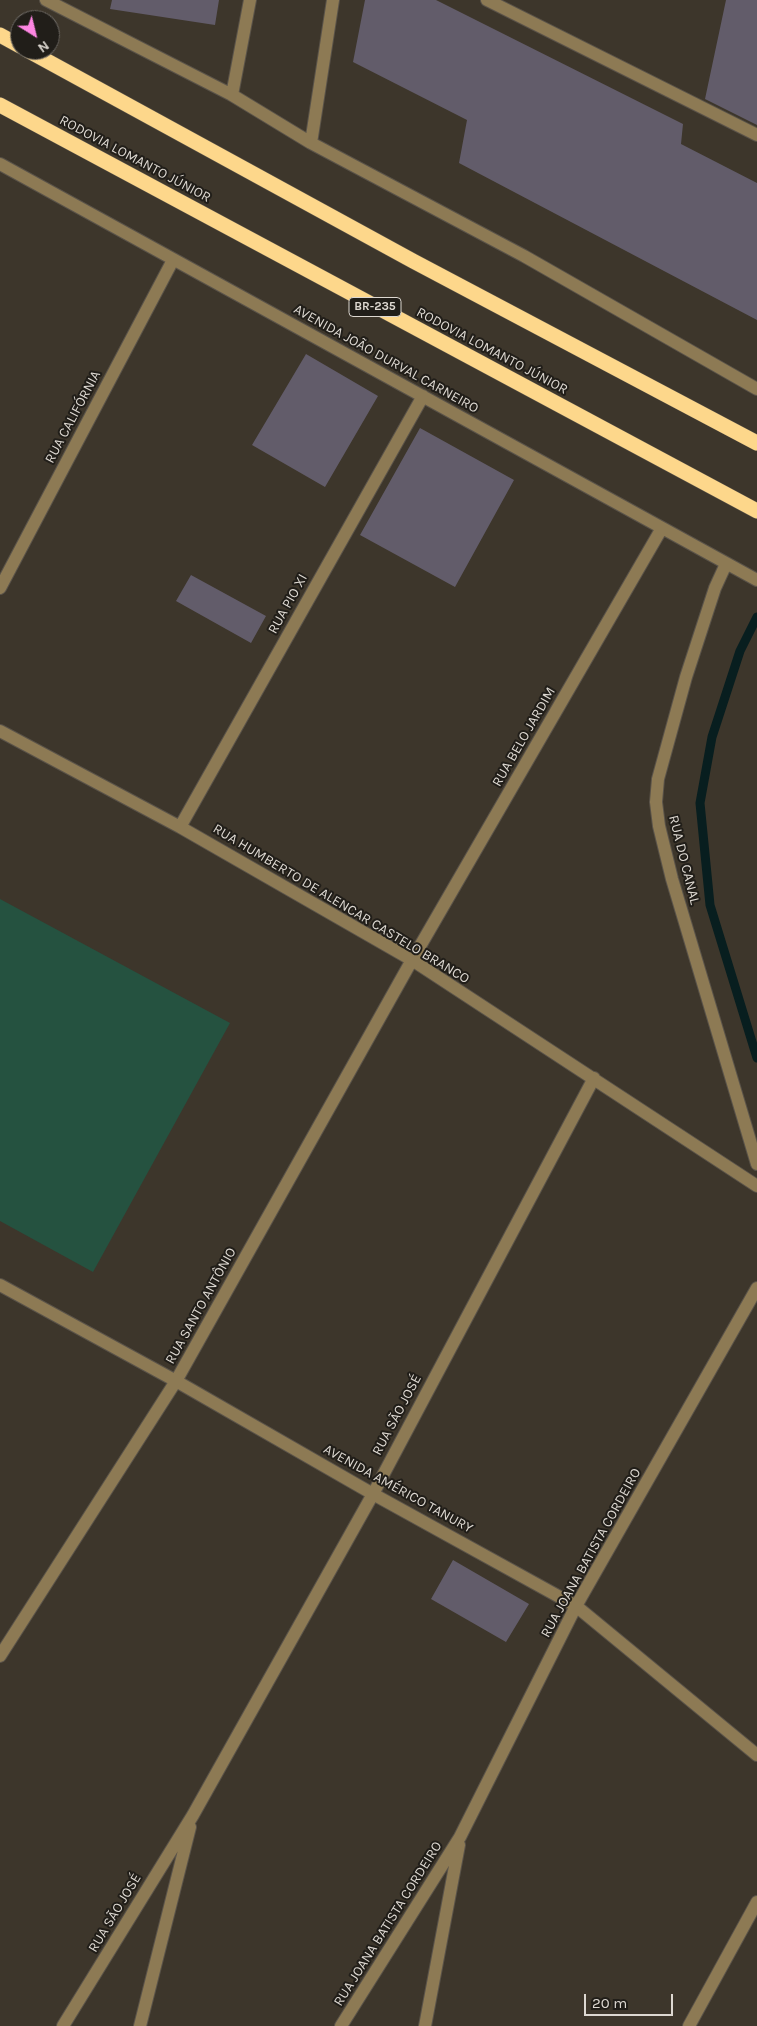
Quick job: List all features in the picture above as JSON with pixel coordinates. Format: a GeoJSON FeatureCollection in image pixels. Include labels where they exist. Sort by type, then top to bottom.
{"type":"FeatureCollection","features":[{"type":"Feature","properties":{"kind":"highway"},"geometry":{"type":"LineString","coordinates":[[45,60],[412,261],[757,443]]}},
{"type":"Feature","properties":{"kind":"highway","name":"RODOVIA LOMANTO JÚNIOR"},"geometry":{"type":"LineString","coordinates":[[0,105],[757,512]]}},
{"type":"Feature","properties":{"kind":"street"},"geometry":{"type":"LineString","coordinates":[[46,0],[232,95],[311,143],[524,256],[757,389]]}},
{"type":"Feature","properties":{"kind":"street"},"geometry":{"type":"LineString","coordinates":[[232,95],[250,0]]}},
{"type":"Feature","properties":{"kind":"street"},"geometry":{"type":"LineString","coordinates":[[311,143],[332,0]]}},
{"type":"Feature","properties":{"kind":"street"},"geometry":{"type":"LineString","coordinates":[[487,0],[757,135]]}},
{"type":"Feature","properties":{"kind":"street","name":"AVENIDA JOÃO DURVAL CARNEIRO"},"geometry":{"type":"LineString","coordinates":[[0,164],[757,580]]}},
{"type":"Feature","properties":{"kind":"street","name":"RUA CALIFÓRNIA"},"geometry":{"type":"LineString","coordinates":[[0,588],[173,260]]}},
{"type":"Feature","properties":{"kind":"street","name":"RUA PIO XI"},"geometry":{"type":"LineString","coordinates":[[180,827],[423,396]]}},
{"type":"Feature","properties":{"kind":"street","name":"RUA BELO JARDIM"},"geometry":{"type":"LineString","coordinates":[[412,960],[662,528]]}},
{"type":"Feature","properties":{"kind":"street","name":"RUA DO CANAL"},"geometry":{"type":"LineString","coordinates":[[726,564],[715,588],[681,696],[658,779],[656,802],[659,826],[672,879],[757,1164]]}},
{"type":"Feature","properties":{"kind":"street","name":"RUA HUMBERTO DE ALENCAR CASTELO BRANCO"},"geometry":{"type":"LineString","coordinates":[[0,731],[180,827],[412,960],[757,1186]]}},
{"type":"Feature","properties":{"kind":"street","name":"RUA SANTO ANTÔNIO"},"geometry":{"type":"LineString","coordinates":[[0,1656],[176,1381],[412,960]]}},
{"type":"Feature","properties":{"kind":"street","name":"RUA SÃO JOSÉ"},"geometry":{"type":"LineString","coordinates":[[64,2026],[193,1815],[372,1494],[594,1078]]}},
{"type":"Feature","properties":{"kind":"street","name":"AVENIDA AMÉRICO TANURY"},"geometry":{"type":"LineString","coordinates":[[0,1285],[176,1381],[372,1494],[576,1606],[757,1755]]}},
{"type":"Feature","properties":{"kind":"street","name":"RUA JOANA BATISTA CORDEIRO"},"geometry":{"type":"LineString","coordinates":[[341,2026],[460,1837],[576,1606],[757,1288]]}},
{"type":"Feature","properties":{"kind":"street","name":"RUA SÃO JOSÉ"},"geometry":{"type":"LineString","coordinates":[[140,2026],[193,1815]]}},
{"type":"Feature","properties":{"kind":"street","name":"RUA JOANA BATISTA CORDEIRO"},"geometry":{"type":"LineString","coordinates":[[425,2026],[460,1837]]}},
{"type":"Feature","properties":{"kind":"street"},"geometry":{"type":"LineString","coordinates":[[689,2026],[757,1902]]}},
{"type":"Feature","properties":{"kind":"green space"},"geometry":{"type":"Polygon","coordinates":[[[0,899],[230,1023],[93,1272],[0,1221],[0,899]]]}},
{"type":"Feature","properties":{"kind":"building"},"geometry":{"type":"Polygon","coordinates":[[[112,0],[219,0],[215,25],[110,9],[112,0]]]}},
{"type":"Feature","properties":{"kind":"building"},"geometry":{"type":"Polygon","coordinates":[[[365,0],[436,0],[683,124],[681,144],[757,183],[757,320],[459,163],[467,120],[353,62],[365,0]]]}},
{"type":"Feature","properties":{"kind":"building"},"geometry":{"type":"Polygon","coordinates":[[[726,0],[757,0],[757,125],[705,99],[726,0]]]}},
{"type":"Feature","properties":{"kind":"building"},"geometry":{"type":"Polygon","coordinates":[[[306,354],[378,396],[325,487],[252,445],[306,354]]]}},
{"type":"Feature","properties":{"kind":"building"},"geometry":{"type":"Polygon","coordinates":[[[420,428],[514,480],[455,587],[360,535],[420,428]]]}},
{"type":"Feature","properties":{"kind":"building"},"geometry":{"type":"Polygon","coordinates":[[[191,575],[266,616],[251,643],[176,601],[191,575]]]}},
{"type":"Feature","properties":{"kind":"building"},"geometry":{"type":"Polygon","coordinates":[[[453,1560],[529,1604],[506,1642],[431,1599],[453,1560]]]}},
{"type":"Feature","properties":{"kind":"waterway"},"geometry":{"type":"LineString","coordinates":[[757,617],[740,651],[712,737],[700,803],[710,905],[757,1058]]}}]}
